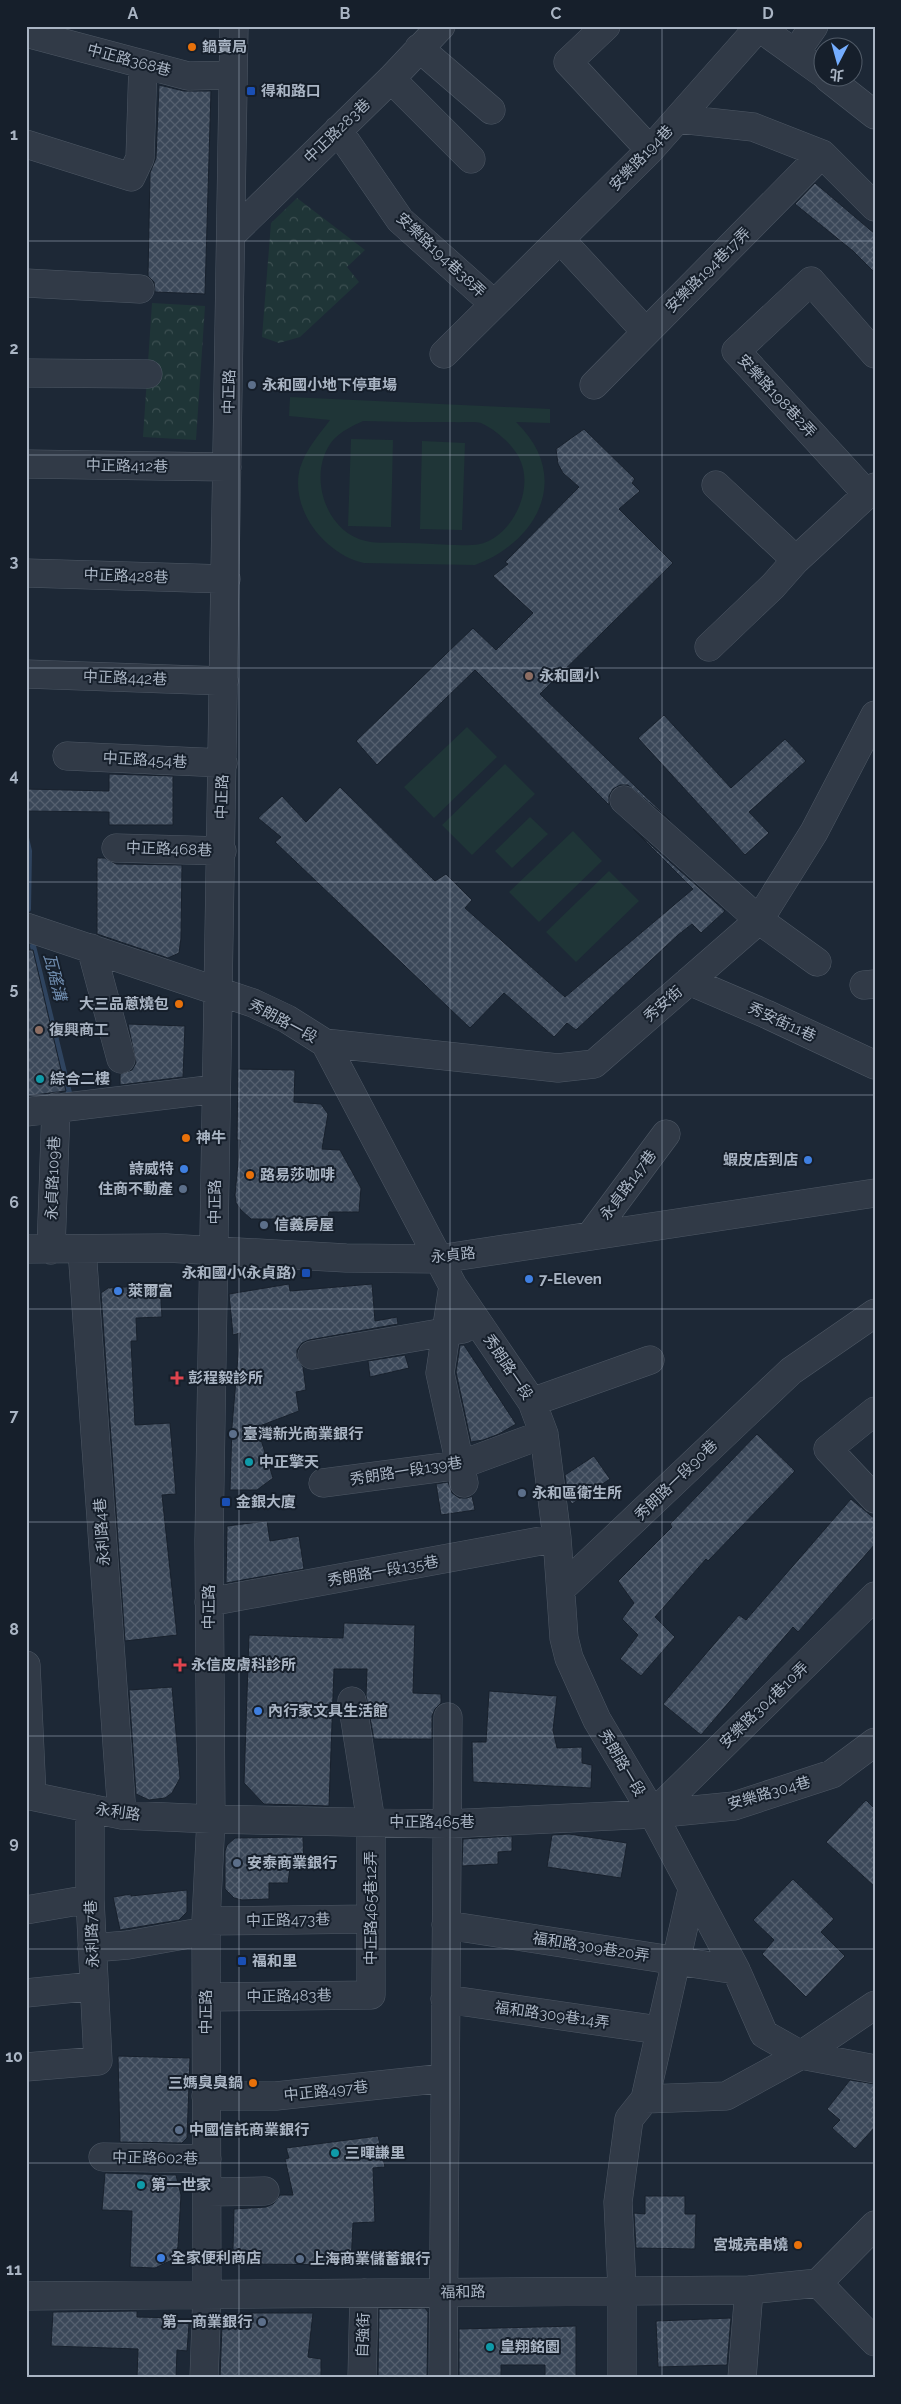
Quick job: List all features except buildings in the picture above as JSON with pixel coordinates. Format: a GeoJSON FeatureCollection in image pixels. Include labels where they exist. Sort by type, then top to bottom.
{"type":"FeatureCollection","features":[{"type":"Feature","properties":{"kind":"street","name":"中正路"},"geometry":{"type":"LineString","coordinates":[[204,2378],[207,2294],[206,1926],[211,1819],[209,1602],[234,26]]}},
{"type":"Feature","properties":{"kind":"street","name":"中正路283巷"},"geometry":{"type":"LineString","coordinates":[[231,235],[391,80],[419,48],[442,26]]}},
{"type":"Feature","properties":{"kind":"street"},"geometry":{"type":"LineString","coordinates":[[606,26],[568,62],[650,150]]}},
{"type":"Feature","properties":{"kind":"street"},"geometry":{"type":"LineString","coordinates":[[796,52],[814,26]]}},
{"type":"Feature","properties":{"kind":"street"},"geometry":{"type":"LineString","coordinates":[[679,119],[757,27],[814,66]]}},
{"type":"Feature","properties":{"kind":"street","name":"中正路368巷"},"geometry":{"type":"LineString","coordinates":[[26,33],[70,35],[143,64],[188,76],[233,75]]}},
{"type":"Feature","properties":{"kind":"street"},"geometry":{"type":"LineString","coordinates":[[419,48],[491,110]]}},
{"type":"Feature","properties":{"kind":"street"},"geometry":{"type":"LineString","coordinates":[[26,144],[132,177],[140,158],[143,64]]}},
{"type":"Feature","properties":{"kind":"street"},"geometry":{"type":"LineString","coordinates":[[391,80],[471,159]]}},
{"type":"Feature","properties":{"kind":"street"},"geometry":{"type":"LineString","coordinates":[[841,88],[875,114]]}},
{"type":"Feature","properties":{"kind":"street","name":"安樂路194巷"},"geometry":{"type":"LineString","coordinates":[[444,354],[679,119],[753,127],[822,154],[871,193]]}},
{"type":"Feature","properties":{"kind":"street","name":"安樂路194巷38弄"},"geometry":{"type":"LineString","coordinates":[[338,130],[400,220],[407,224],[494,304]]}},
{"type":"Feature","properties":{"kind":"street","name":"安樂路194巷17弄"},"geometry":{"type":"LineString","coordinates":[[594,385],[822,154]]}},
{"type":"Feature","properties":{"kind":"street"},"geometry":{"type":"LineString","coordinates":[[560,240],[646,332]]}},
{"type":"Feature","properties":{"kind":"street","name":"安樂路198巷2弄"},"geometry":{"type":"LineString","coordinates":[[871,491],[736,351],[811,281],[875,354]]}},
{"type":"Feature","properties":{"kind":"street"},"geometry":{"type":"LineString","coordinates":[[26,283],[140,289]]}},
{"type":"Feature","properties":{"kind":"street"},"geometry":{"type":"LineString","coordinates":[[26,374],[148,374]]}},
{"type":"Feature","properties":{"kind":"street","name":"中正路412巷"},"geometry":{"type":"LineString","coordinates":[[26,464],[227,467]]}},
{"type":"Feature","properties":{"kind":"street"},"geometry":{"type":"LineString","coordinates":[[716,484],[796,560]]}},
{"type":"Feature","properties":{"kind":"street"},"geometry":{"type":"LineString","coordinates":[[708,647],[773,586],[796,560],[871,491]]}},
{"type":"Feature","properties":{"kind":"street","name":"中正路428巷"},"geometry":{"type":"LineString","coordinates":[[26,572],[226,580]]}},
{"type":"Feature","properties":{"kind":"street","name":"中正路442巷"},"geometry":{"type":"LineString","coordinates":[[26,674],[224,681]]}},
{"type":"Feature","properties":{"kind":"street","name":"秀安街"},"geometry":{"type":"LineString","coordinates":[[325,1043],[558,1068],[594,1064],[759,920],[814,832],[873,722]]}},
{"type":"Feature","properties":{"kind":"street","name":"中正路454巷"},"geometry":{"type":"LineString","coordinates":[[67,756],[223,763]]}},
{"type":"Feature","properties":{"kind":"street"},"geometry":{"type":"LineString","coordinates":[[624,800],[759,920],[817,962]]}},
{"type":"Feature","properties":{"kind":"street","name":"中正路468巷"},"geometry":{"type":"LineString","coordinates":[[116,848],[222,851]]}},
{"type":"Feature","properties":{"kind":"street","name":"秀朗路一段"},"geometry":{"type":"LineString","coordinates":[[26,927],[220,991],[287,1019],[325,1043],[453,1286],[532,1402],[544,1434],[557,1538],[564,1638],[569,1658],[597,1720],[653,1814],[736,1970],[764,2034],[801,2055],[875,2069]]}},
{"type":"Feature","properties":{"kind":"street"},"geometry":{"type":"LineString","coordinates":[[91,948],[121,1059]]}},
{"type":"Feature","properties":{"kind":"street","name":"秀安街11巷"},"geometry":{"type":"LineString","coordinates":[[689,981],[766,1014],[875,1065]]}},
{"type":"Feature","properties":{"kind":"street"},"geometry":{"type":"LineString","coordinates":[[26,1112],[216,1089]]}},
{"type":"Feature","properties":{"kind":"street","name":"永貞路109巷"},"geometry":{"type":"LineString","coordinates":[[39,1249],[56,1107]]}},
{"type":"Feature","properties":{"kind":"street","name":"永貞路147巷"},"geometry":{"type":"LineString","coordinates":[[591,1235],[666,1134]]}},
{"type":"Feature","properties":{"kind":"street","name":"永貞路"},"geometry":{"type":"LineString","coordinates":[[39,1249],[166,1248],[346,1258],[439,1258],[875,1193]]}},
{"type":"Feature","properties":{"kind":"street","name":"永利路4巷"},"geometry":{"type":"LineString","coordinates":[[82,1249],[122,1815]]}},
{"type":"Feature","properties":{"kind":"street"},"geometry":{"type":"LineString","coordinates":[[453,1286],[440,1374],[462,1474]]}},
{"type":"Feature","properties":{"kind":"street","name":"秀朗路一段90巷"},"geometry":{"type":"LineString","coordinates":[[561,1589],[791,1371],[875,1312]]}},
{"type":"Feature","properties":{"kind":"street"},"geometry":{"type":"LineString","coordinates":[[312,1354],[480,1326]]}},
{"type":"Feature","properties":{"kind":"street"},"geometry":{"type":"LineString","coordinates":[[532,1402],[650,1360]]}},
{"type":"Feature","properties":{"kind":"street"},"geometry":{"type":"LineString","coordinates":[[875,1411],[828,1449],[875,1499]]}},
{"type":"Feature","properties":{"kind":"street","name":"秀朗路一段139巷"},"geometry":{"type":"LineString","coordinates":[[324,1483],[462,1474],[544,1434]]}},
{"type":"Feature","properties":{"kind":"street","name":"秀朗路一段135巷"},"geometry":{"type":"LineString","coordinates":[[209,1602],[557,1538]]}},
{"type":"Feature","properties":{"kind":"street","name":"安樂路304巷10弄"},"geometry":{"type":"LineString","coordinates":[[653,1814],[875,1596]]}},
{"type":"Feature","properties":{"kind":"street"},"geometry":{"type":"LineString","coordinates":[[26,1666],[29,1795]]}},
{"type":"Feature","properties":{"kind":"street","name":"中正路465巷12弄"},"geometry":{"type":"LineString","coordinates":[[352,1701],[371,1822],[371,1994]]}},
{"type":"Feature","properties":{"kind":"street"},"geometry":{"type":"LineString","coordinates":[[444,2378],[443,2292],[448,1718]]}},
{"type":"Feature","properties":{"kind":"street","name":"安樂路304巷"},"geometry":{"type":"LineString","coordinates":[[653,1814],[734,1806],[832,1774],[875,1742]]}},
{"type":"Feature","properties":{"kind":"street","name":"永利路"},"geometry":{"type":"LineString","coordinates":[[29,1795],[122,1815],[211,1819]]}},
{"type":"Feature","properties":{"kind":"street","name":"永利路7巷"},"geometry":{"type":"LineString","coordinates":[[26,2067],[98,2061],[90,1899],[90,1808]]}},
{"type":"Feature","properties":{"kind":"street","name":"中正路465巷"},"geometry":{"type":"LineString","coordinates":[[211,1819],[447,1824],[653,1814]]}},
{"type":"Feature","properties":{"kind":"street"},"geometry":{"type":"LineString","coordinates":[[622,2378],[622,2289],[618,2202],[628,2119],[645,2099],[692,1890]]}},
{"type":"Feature","properties":{"kind":"street"},"geometry":{"type":"LineString","coordinates":[[26,1910],[90,1899]]}},
{"type":"Feature","properties":{"kind":"street","name":"中正路473巷"},"geometry":{"type":"LineString","coordinates":[[92,1948],[128,1945],[206,1926],[370,1919]]}},
{"type":"Feature","properties":{"kind":"street","name":"福和路309巷20弄"},"geometry":{"type":"LineString","coordinates":[[446,1925],[736,1970]]}},
{"type":"Feature","properties":{"kind":"street"},"geometry":{"type":"LineString","coordinates":[[26,1993],[94,1986]]}},
{"type":"Feature","properties":{"kind":"street","name":"中正路483巷"},"geometry":{"type":"LineString","coordinates":[[206,1997],[371,1994]]}},
{"type":"Feature","properties":{"kind":"street","name":"福和路309巷14弄"},"geometry":{"type":"LineString","coordinates":[[445,1999],[659,2030]]}},
{"type":"Feature","properties":{"kind":"street"},"geometry":{"type":"LineString","coordinates":[[645,2099],[726,2096],[801,2055],[875,2005]]}},
{"type":"Feature","properties":{"kind":"street","name":"中正路497巷"},"geometry":{"type":"LineString","coordinates":[[206,2096],[276,2096],[445,2078]]}},
{"type":"Feature","properties":{"kind":"street","name":"中正路602巷"},"geometry":{"type":"LineString","coordinates":[[103,2157],[207,2159]]}},
{"type":"Feature","properties":{"kind":"street"},"geometry":{"type":"LineString","coordinates":[[207,2192],[265,2191]]}},
{"type":"Feature","properties":{"kind":"street"},"geometry":{"type":"LineString","coordinates":[[875,2225],[818,2283],[875,2342]]}},
{"type":"Feature","properties":{"kind":"street","name":"福和路"},"geometry":{"type":"LineString","coordinates":[[26,2296],[622,2289],[749,2290],[818,2283]]}},
{"type":"Feature","properties":{"kind":"street"},"geometry":{"type":"LineString","coordinates":[[742,2378],[749,2290]]}},
{"type":"Feature","properties":{"kind":"street","name":"自強街"},"geometry":{"type":"LineString","coordinates":[[362,2378],[364,2293]]}},
{"type":"Feature","properties":{"kind":"green space"},"geometry":{"type":"Polygon","coordinates":[[[297,198],[365,250],[347,267],[359,282],[300,337],[279,343],[262,337],[271,223],[297,198]]]}},
{"type":"Feature","properties":{"kind":"green space"},"geometry":{"type":"Polygon","coordinates":[[[152,303],[205,306],[196,440],[143,437],[152,303]]]}},
{"type":"Feature","properties":{"kind":"green space"},"geometry":{"type":"Polygon","coordinates":[[[290,397],[550,409],[550,423],[516,422],[533,443],[542,464],[545,485],[540,505],[531,523],[516,540],[497,554],[475,565],[364,563],[336,551],[324,540],[305,514],[300,499],[298,484],[300,468],[313,443],[330,420],[289,416],[290,397]],[[363,421],[344,431],[334,439],[326,452],[321,467],[324,499],[330,513],[339,526],[351,535],[366,541],[380,543],[472,545],[485,542],[497,536],[507,527],[521,502],[524,475],[521,462],[515,450],[498,434],[478,422],[363,421]]]}},
{"type":"Feature","properties":{"kind":"green space"},"geometry":{"type":"Polygon","coordinates":[[[351,439],[393,440],[391,527],[348,526],[351,439]]]}},
{"type":"Feature","properties":{"kind":"green space"},"geometry":{"type":"Polygon","coordinates":[[[422,441],[465,443],[462,530],[420,529],[422,441]]]}},
{"type":"Feature","properties":{"kind":"green space"},"geometry":{"type":"Polygon","coordinates":[[[467,727],[497,757],[434,818],[404,787],[467,727]]]}},
{"type":"Feature","properties":{"kind":"green space"},"geometry":{"type":"Polygon","coordinates":[[[505,764],[535,794],[472,855],[442,825],[505,764]]]}},
{"type":"Feature","properties":{"kind":"green space"},"geometry":{"type":"Polygon","coordinates":[[[530,817],[548,834],[512,868],[495,851],[530,817]]]}},
{"type":"Feature","properties":{"kind":"green space"},"geometry":{"type":"Polygon","coordinates":[[[573,831],[602,861],[539,922],[509,892],[573,831]]]}},
{"type":"Feature","properties":{"kind":"green space"},"geometry":{"type":"Polygon","coordinates":[[[609,871],[639,901],[576,962],[546,932],[609,871]]]}},
{"type":"Feature","properties":{"kind":"waterway","name":"瓦磘溝"},"geometry":{"type":"LineString","coordinates":[[26,838],[29,851],[28,909]]}},
{"type":"Feature","properties":{"kind":"waterway","name":"瓦磘溝"},"geometry":{"type":"LineString","coordinates":[[33,946],[71,1101]]}},
{"type":"Feature","properties":{"kind":"place","name":"鍋賣局"},"geometry":{"type":"Point","coordinates":[192,47]}},
{"type":"Feature","properties":{"kind":"place","name":"得和路口"},"geometry":{"type":"Point","coordinates":[251,91]}},
{"type":"Feature","properties":{"kind":"place","name":"永和國小地下停車場"},"geometry":{"type":"Point","coordinates":[252,385]}},
{"type":"Feature","properties":{"kind":"place","name":"永和國小"},"geometry":{"type":"Point","coordinates":[529,676]}},
{"type":"Feature","properties":{"kind":"place","name":"大三品蔥燒包"},"geometry":{"type":"Point","coordinates":[179,1004]}},
{"type":"Feature","properties":{"kind":"place","name":"復興商工"},"geometry":{"type":"Point","coordinates":[39,1030]}},
{"type":"Feature","properties":{"kind":"place","name":"綜合二樓"},"geometry":{"type":"Point","coordinates":[40,1079]}},
{"type":"Feature","properties":{"kind":"place","name":"神牛"},"geometry":{"type":"Point","coordinates":[186,1138]}},
{"type":"Feature","properties":{"kind":"place","name":"蝦皮店到店"},"geometry":{"type":"Point","coordinates":[808,1160]}},
{"type":"Feature","properties":{"kind":"place","name":"詩威特"},"geometry":{"type":"Point","coordinates":[184,1169]}},
{"type":"Feature","properties":{"kind":"place","name":"路易莎咖啡"},"geometry":{"type":"Point","coordinates":[250,1175]}},
{"type":"Feature","properties":{"kind":"place","name":"住商不動產"},"geometry":{"type":"Point","coordinates":[183,1189]}},
{"type":"Feature","properties":{"kind":"place","name":"信義房屋"},"geometry":{"type":"Point","coordinates":[264,1225]}},
{"type":"Feature","properties":{"kind":"place","name":"永和國小(永貞路)"},"geometry":{"type":"Point","coordinates":[306,1273]}},
{"type":"Feature","properties":{"kind":"place","name":"7-Eleven"},"geometry":{"type":"Point","coordinates":[529,1279]}},
{"type":"Feature","properties":{"kind":"place","name":"萊爾富"},"geometry":{"type":"Point","coordinates":[118,1291]}},
{"type":"Feature","properties":{"kind":"place","name":"彭程毅診所"},"geometry":{"type":"Point","coordinates":[177,1378]}},
{"type":"Feature","properties":{"kind":"place","name":"臺灣新光商業銀行"},"geometry":{"type":"Point","coordinates":[233,1434]}},
{"type":"Feature","properties":{"kind":"place","name":"中正擎天"},"geometry":{"type":"Point","coordinates":[249,1462]}},
{"type":"Feature","properties":{"kind":"place","name":"永和區衛生所"},"geometry":{"type":"Point","coordinates":[522,1493]}},
{"type":"Feature","properties":{"kind":"place","name":"金銀大廈"},"geometry":{"type":"Point","coordinates":[226,1502]}},
{"type":"Feature","properties":{"kind":"place","name":"永信皮膚科診所"},"geometry":{"type":"Point","coordinates":[180,1665]}},
{"type":"Feature","properties":{"kind":"place","name":"內行家文具生活館"},"geometry":{"type":"Point","coordinates":[258,1711]}},
{"type":"Feature","properties":{"kind":"place","name":"安泰商業銀行"},"geometry":{"type":"Point","coordinates":[237,1863]}},
{"type":"Feature","properties":{"kind":"place","name":"福和里"},"geometry":{"type":"Point","coordinates":[242,1961]}},
{"type":"Feature","properties":{"kind":"place","name":"三媽臭臭鍋"},"geometry":{"type":"Point","coordinates":[253,2083]}},
{"type":"Feature","properties":{"kind":"place","name":"中國信託商業銀行"},"geometry":{"type":"Point","coordinates":[179,2130]}},
{"type":"Feature","properties":{"kind":"place","name":"三暉謙里"},"geometry":{"type":"Point","coordinates":[335,2153]}},
{"type":"Feature","properties":{"kind":"place","name":"第一世家"},"geometry":{"type":"Point","coordinates":[141,2185]}},
{"type":"Feature","properties":{"kind":"place","name":"宮城亮串燒"},"geometry":{"type":"Point","coordinates":[798,2245]}},
{"type":"Feature","properties":{"kind":"place","name":"全家便利商店"},"geometry":{"type":"Point","coordinates":[161,2258]}},
{"type":"Feature","properties":{"kind":"place","name":"上海商業儲蓄銀行"},"geometry":{"type":"Point","coordinates":[300,2259]}},
{"type":"Feature","properties":{"kind":"place","name":"第一商業銀行"},"geometry":{"type":"Point","coordinates":[262,2322]}},
{"type":"Feature","properties":{"kind":"place","name":"皇翔銘園"},"geometry":{"type":"Point","coordinates":[490,2347]}}]}
